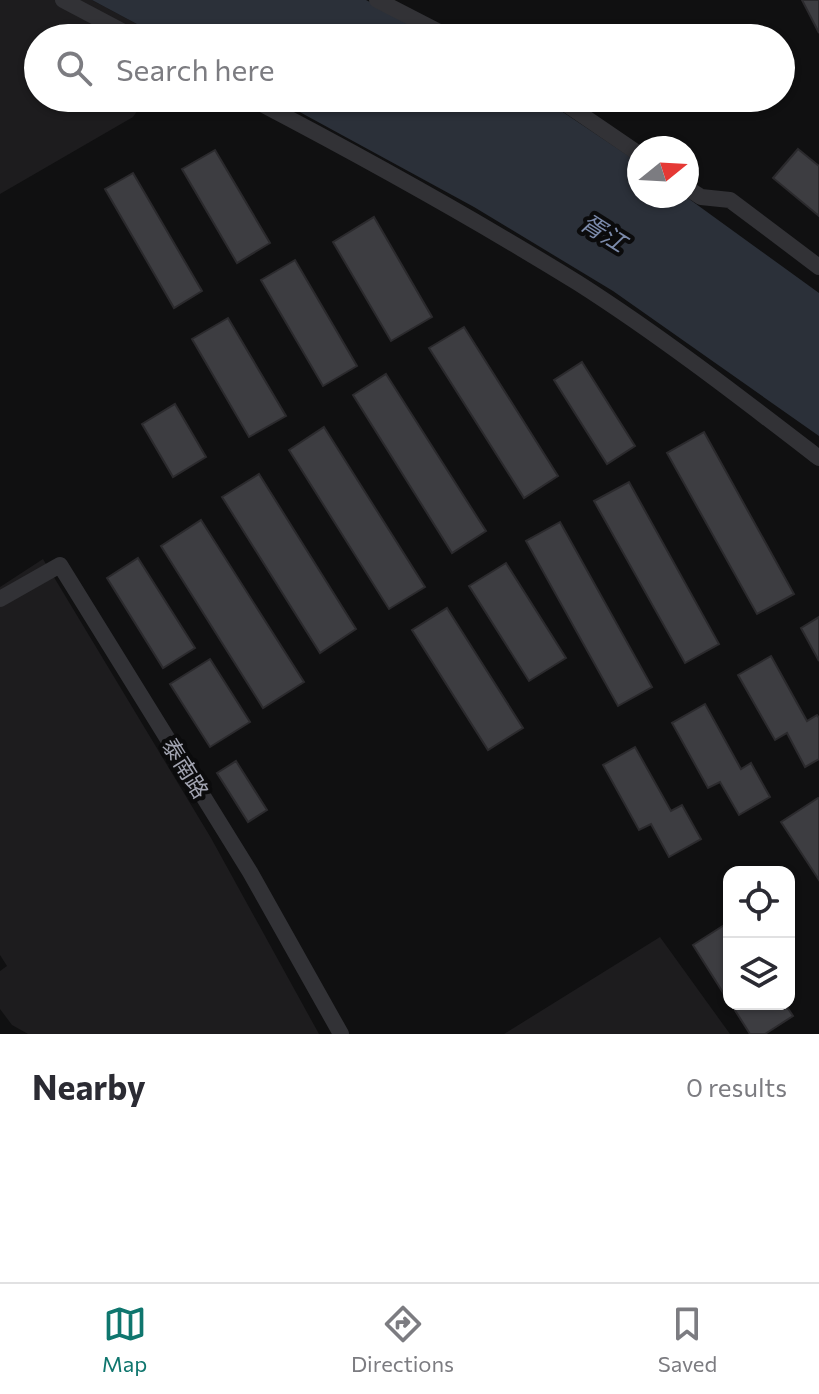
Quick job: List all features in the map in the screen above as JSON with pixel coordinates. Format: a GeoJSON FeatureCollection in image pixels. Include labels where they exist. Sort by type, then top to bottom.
{"type":"FeatureCollection","features":[{"type":"Feature","properties":{"kind":"street"},"geometry":{"type":"LineString","coordinates":[[63,0],[108,24]]}},
{"type":"Feature","properties":{"kind":"street"},"geometry":{"type":"LineString","coordinates":[[377,0],[424,24]]}},
{"type":"Feature","properties":{"kind":"street"},"geometry":{"type":"LineString","coordinates":[[277,112],[375,164],[579,284],[736,394],[819,458]]}},
{"type":"Feature","properties":{"kind":"street"},"geometry":{"type":"LineString","coordinates":[[578,112],[627,146]]}},
{"type":"Feature","properties":{"kind":"street"},"geometry":{"type":"LineString","coordinates":[[699,196],[730,200],[819,267]]}},
{"type":"Feature","properties":{"kind":"street","name":"泰南路"},"geometry":{"type":"LineString","coordinates":[[0,599],[60,565],[242,859],[341,1034]]}},
{"type":"Feature","properties":{"kind":"shaded area"},"geometry":{"type":"Polygon","coordinates":[[[0,0],[92,0],[137,24],[24,24],[24,112],[136,112],[133,117],[0,194],[0,0]]]}},
{"type":"Feature","properties":{"kind":"shaded area"},"geometry":{"type":"Polygon","coordinates":[[[43,559],[211,838],[319,1034],[28,1034],[12,1025],[0,1009],[0,971],[7,966],[0,955],[0,587],[43,559]]]}},
{"type":"Feature","properties":{"kind":"shaded area"},"geometry":{"type":"Polygon","coordinates":[[[660,937],[730,1034],[504,1034],[660,937]]]}},
{"type":"Feature","properties":{"kind":"water"},"geometry":{"type":"Polygon","coordinates":[[[92,0],[366,0],[412,24],[137,24],[92,0]]]}},
{"type":"Feature","properties":{"kind":"water","name":"胥江"},"geometry":{"type":"Polygon","coordinates":[[[300,112],[563,112],[627,155],[627,208],[699,206],[819,293],[819,436],[613,291],[474,207],[300,112]]]}},
{"type":"Feature","properties":{"kind":"building"},"geometry":{"type":"Polygon","coordinates":[[[802,0],[819,0],[819,33],[802,0]]]}},
{"type":"Feature","properties":{"kind":"building"},"geometry":{"type":"Polygon","coordinates":[[[798,149],[819,166],[819,216],[773,178],[798,149]]]}},
{"type":"Feature","properties":{"kind":"building"},"geometry":{"type":"Polygon","coordinates":[[[215,150],[270,243],[237,263],[182,169],[215,150]]]}},
{"type":"Feature","properties":{"kind":"building"},"geometry":{"type":"Polygon","coordinates":[[[133,173],[202,291],[174,308],[105,189],[133,173]]]}},
{"type":"Feature","properties":{"kind":"building"},"geometry":{"type":"Polygon","coordinates":[[[374,217],[432,317],[391,341],[333,242],[374,217]]]}},
{"type":"Feature","properties":{"kind":"building"},"geometry":{"type":"Polygon","coordinates":[[[295,260],[357,366],[323,386],[261,280],[295,260]]]}},
{"type":"Feature","properties":{"kind":"building"},"geometry":{"type":"Polygon","coordinates":[[[228,318],[286,416],[249,437],[192,339],[228,318]]]}},
{"type":"Feature","properties":{"kind":"building"},"geometry":{"type":"Polygon","coordinates":[[[464,327],[558,476],[524,498],[429,348],[464,327]]]}},
{"type":"Feature","properties":{"kind":"building"},"geometry":{"type":"Polygon","coordinates":[[[582,362],[635,446],[607,464],[554,380],[582,362]]]}},
{"type":"Feature","properties":{"kind":"building"},"geometry":{"type":"Polygon","coordinates":[[[386,374],[486,531],[452,553],[353,395],[386,374]]]}},
{"type":"Feature","properties":{"kind":"building"},"geometry":{"type":"Polygon","coordinates":[[[175,404],[206,457],[173,477],[142,424],[175,404]]]}},
{"type":"Feature","properties":{"kind":"building"},"geometry":{"type":"Polygon","coordinates":[[[324,427],[425,587],[389,609],[289,450],[324,427]]]}},
{"type":"Feature","properties":{"kind":"building"},"geometry":{"type":"Polygon","coordinates":[[[704,432],[794,594],[757,614],[667,453],[704,432]]]}},
{"type":"Feature","properties":{"kind":"building"},"geometry":{"type":"Polygon","coordinates":[[[259,474],[356,629],[320,653],[222,497],[259,474]]]}},
{"type":"Feature","properties":{"kind":"building"},"geometry":{"type":"Polygon","coordinates":[[[629,482],[719,644],[685,663],[594,501],[629,482]]]}},
{"type":"Feature","properties":{"kind":"building"},"geometry":{"type":"Polygon","coordinates":[[[201,520],[304,682],[263,708],[161,546],[201,520]]]}},
{"type":"Feature","properties":{"kind":"building"},"geometry":{"type":"Polygon","coordinates":[[[560,522],[652,687],[618,706],[526,541],[560,522]]]}},
{"type":"Feature","properties":{"kind":"building"},"geometry":{"type":"Polygon","coordinates":[[[138,558],[195,648],[163,668],[107,578],[138,558]]]}},
{"type":"Feature","properties":{"kind":"building"},"geometry":{"type":"Polygon","coordinates":[[[506,563],[566,658],[529,681],[469,586],[506,563]]]}},
{"type":"Feature","properties":{"kind":"building"},"geometry":{"type":"Polygon","coordinates":[[[447,608],[523,728],[488,750],[412,630],[447,608]]]}},
{"type":"Feature","properties":{"kind":"building"},"geometry":{"type":"Polygon","coordinates":[[[819,617],[819,661],[801,628],[819,617]]]}},
{"type":"Feature","properties":{"kind":"building"},"geometry":{"type":"Polygon","coordinates":[[[771,656],[807,721],[817,715],[819,718],[819,759],[805,767],[787,733],[775,740],[738,675],[771,656]]]}},
{"type":"Feature","properties":{"kind":"building"},"geometry":{"type":"Polygon","coordinates":[[[210,659],[250,722],[210,747],[170,684],[210,659]]]}},
{"type":"Feature","properties":{"kind":"building"},"geometry":{"type":"Polygon","coordinates":[[[705,704],[741,769],[751,763],[770,797],[739,815],[720,782],[708,788],[672,723],[705,704]]]}},
{"type":"Feature","properties":{"kind":"building"},"geometry":{"type":"Polygon","coordinates":[[[635,747],[671,811],[682,805],[701,839],[669,857],[651,824],[639,830],[603,765],[635,747]]]}},
{"type":"Feature","properties":{"kind":"building"},"geometry":{"type":"Polygon","coordinates":[[[236,761],[267,810],[248,822],[217,773],[236,761]]]}},
{"type":"Feature","properties":{"kind":"building"},"geometry":{"type":"Polygon","coordinates":[[[819,799],[819,880],[781,822],[819,799]]]}},
{"type":"Feature","properties":{"kind":"building"},"geometry":{"type":"Polygon","coordinates":[[[723,926],[723,992],[693,945],[723,926]]]}},
{"type":"Feature","properties":{"kind":"building"},"geometry":{"type":"Polygon","coordinates":[[[735,1010],[789,1010],[793,1016],[765,1034],[750,1034],[735,1010]]]}}]}
